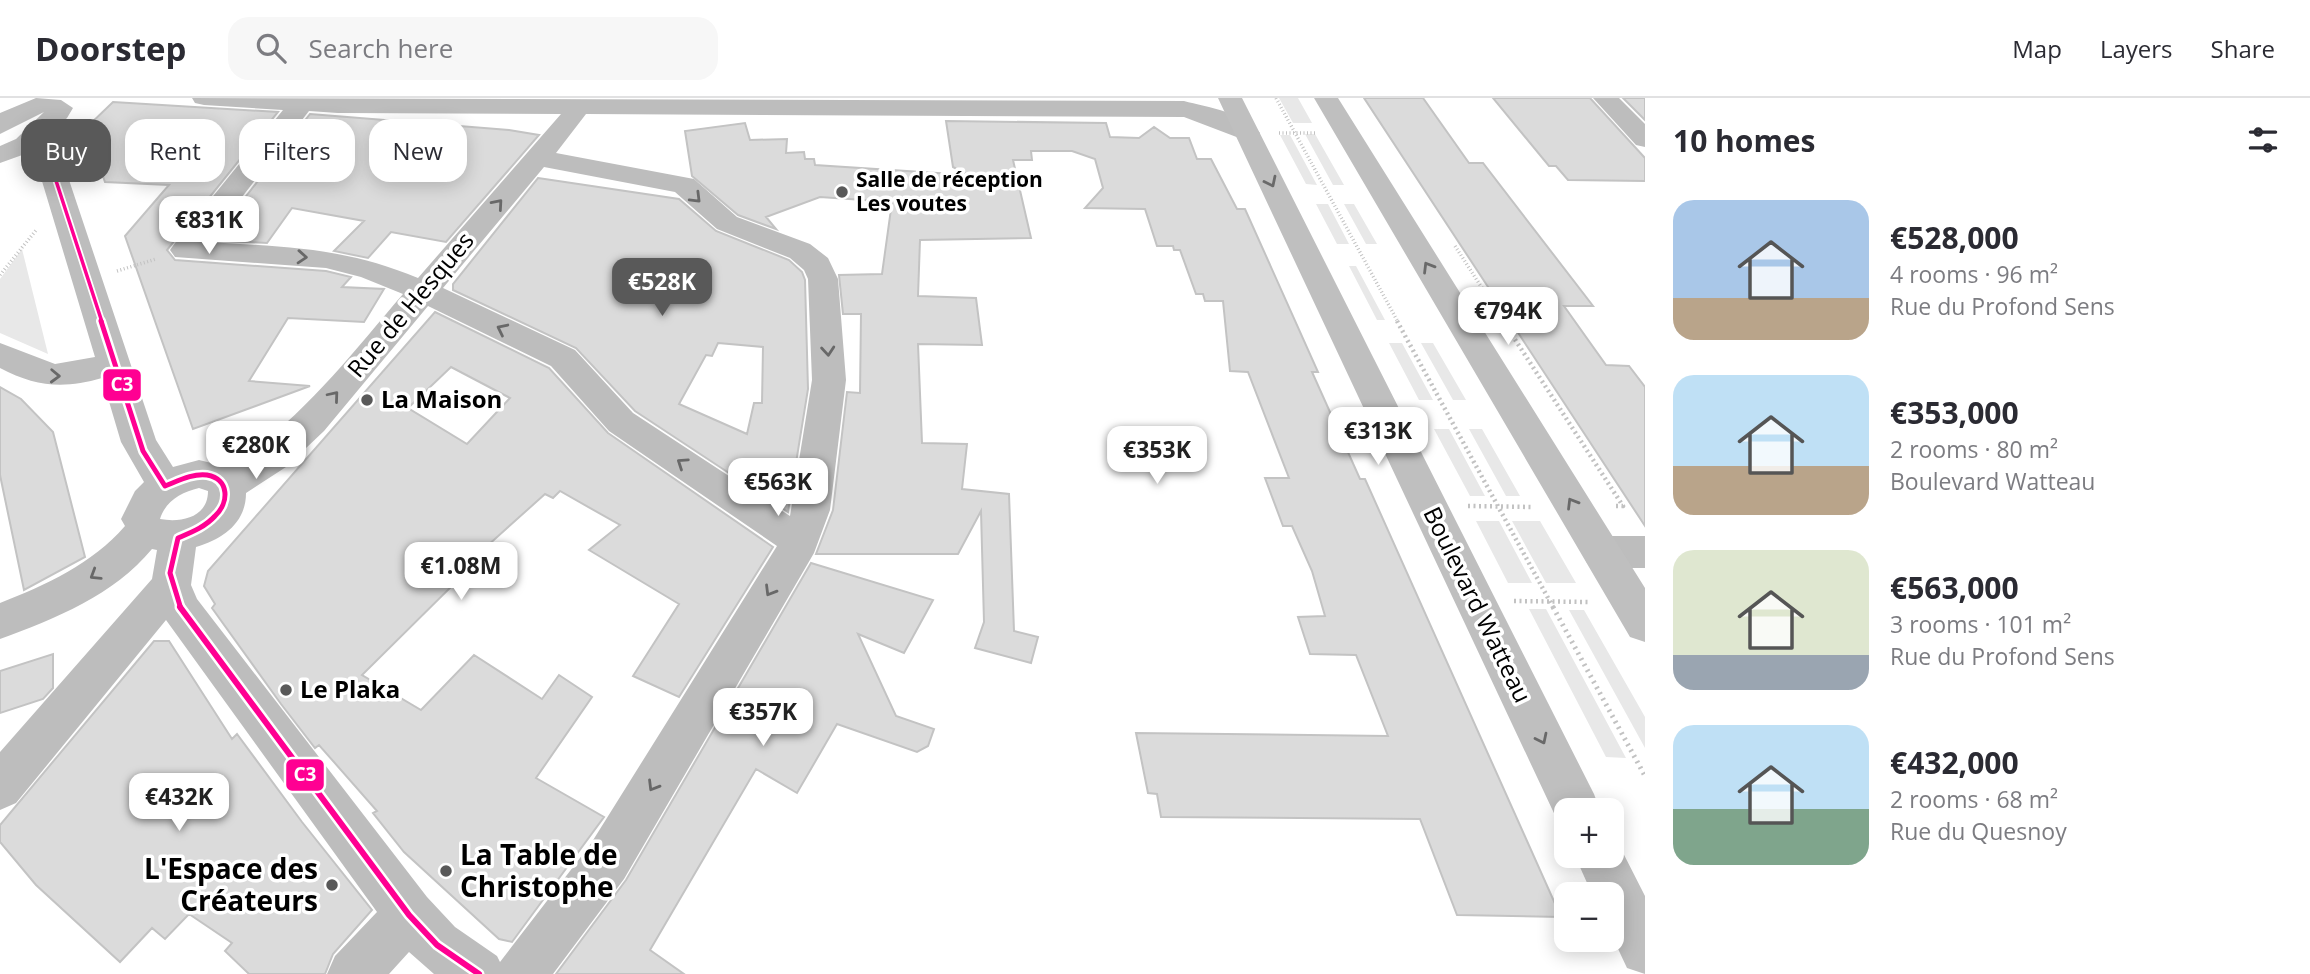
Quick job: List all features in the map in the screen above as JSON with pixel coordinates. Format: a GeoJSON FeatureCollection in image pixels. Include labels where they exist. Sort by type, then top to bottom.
{"type":"FeatureCollection","features":[{"type":"Feature","properties":{"kind":"main road","name":"Boulevard Watteau"},"geometry":{"type":"LineString","coordinates":[[1230,98],[1571,798]]}},
{"type":"Feature","properties":{"kind":"main road"},"geometry":{"type":"LineString","coordinates":[[1326,98],[1638,613]]}},
{"type":"Feature","properties":{"kind":"main road"},"geometry":{"type":"LineString","coordinates":[[1605,868],[1645,950]]}},
{"type":"Feature","properties":{"kind":"street"},"geometry":{"type":"LineString","coordinates":[[204,98],[301,104],[340,101],[1184,109],[1212,116],[1247,133]]}},
{"type":"Feature","properties":{"kind":"street"},"geometry":{"type":"LineString","coordinates":[[1184,109],[1220,98]]}},
{"type":"Feature","properties":{"kind":"street"},"geometry":{"type":"LineString","coordinates":[[1605,98],[1645,139]]}},
{"type":"Feature","properties":{"kind":"street"},"geometry":{"type":"LineString","coordinates":[[0,126],[15,112],[46,101],[60,109],[13,150]]}},
{"type":"Feature","properties":{"kind":"street"},"geometry":{"type":"LineString","coordinates":[[185,250],[301,104]]}},
{"type":"Feature","properties":{"kind":"street","name":"Rue de Hesques"},"geometry":{"type":"LineString","coordinates":[[227,486],[273,457],[301,434],[549,144],[579,105]]}},
{"type":"Feature","properties":{"kind":"street"},"geometry":{"type":"LineString","coordinates":[[521,974],[600,873],[800,542],[811,510],[830,380],[822,279],[817,265],[800,251],[727,223],[684,186],[549,144]]}},
{"type":"Feature","properties":{"kind":"street"},"geometry":{"type":"LineString","coordinates":[[13,150],[47,153],[139,442],[164,486]]}},
{"type":"Feature","properties":{"kind":"street"},"geometry":{"type":"LineString","coordinates":[[185,250],[326,259],[370,269],[422,290],[563,358],[621,422],[800,542]]}},
{"type":"Feature","properties":{"kind":"street"},"geometry":{"type":"LineString","coordinates":[[0,354],[48,376],[74,375],[113,363]]}},
{"type":"Feature","properties":{"kind":"street"},"geometry":{"type":"LineString","coordinates":[[0,621],[50,600],[100,573],[126,553],[161,533],[203,528],[218,516],[227,502],[227,486],[218,478],[199,474],[164,486],[151,497],[142,510],[141,519],[161,533],[170,585],[181,610],[409,915],[437,945],[479,974]]}},
{"type":"Feature","properties":{"kind":"street"},"geometry":{"type":"LineString","coordinates":[[1601,552],[1645,552]]}},
{"type":"Feature","properties":{"kind":"street"},"geometry":{"type":"LineString","coordinates":[[0,787],[170,585]]}},
{"type":"Feature","properties":{"kind":"street"},"geometry":{"type":"LineString","coordinates":[[353,974],[409,915]]}},
{"type":"Feature","properties":{"kind":"path"},"geometry":{"type":"LineString","coordinates":[[1276,98],[1645,776]]}},
{"type":"Feature","properties":{"kind":"path"},"geometry":{"type":"LineString","coordinates":[[1247,133],[1347,133]]}},
{"type":"Feature","properties":{"kind":"path"},"geometry":{"type":"LineString","coordinates":[[0,275],[61,198]]}},
{"type":"Feature","properties":{"kind":"path"},"geometry":{"type":"LineString","coordinates":[[86,281],[185,250]]}},
{"type":"Feature","properties":{"kind":"path"},"geometry":{"type":"LineString","coordinates":[[1429,506],[1574,508]]}},
{"type":"Feature","properties":{"kind":"path"},"geometry":{"type":"LineString","coordinates":[[1475,600],[1549,601],[1638,613]]}},
{"type":"Feature","properties":{"kind":"shaded area"},"geometry":{"type":"Polygon","coordinates":[[[1279,98],[1298,98],[1312,123],[1293,123],[1279,98]]]}},
{"type":"Feature","properties":{"kind":"shaded area"},"geometry":{"type":"Polygon","coordinates":[[[1305,134],[1315,134],[1344,185],[1333,185],[1305,134]]]}},
{"type":"Feature","properties":{"kind":"shaded area"},"geometry":{"type":"Polygon","coordinates":[[[1280,135],[1290,135],[1317,185],[1306,184],[1280,135]]]}},
{"type":"Feature","properties":{"kind":"shaded area"},"geometry":{"type":"Polygon","coordinates":[[[1316,204],[1328,204],[1349,244],[1337,244],[1316,204]]]}},
{"type":"Feature","properties":{"kind":"shaded area"},"geometry":{"type":"Polygon","coordinates":[[[1344,204],[1354,204],[1377,244],[1366,244],[1344,204]]]}},
{"type":"Feature","properties":{"kind":"shaded area"},"geometry":{"type":"Polygon","coordinates":[[[22,249],[48,354],[0,333],[0,279],[22,249]]]}},
{"type":"Feature","properties":{"kind":"shaded area"},"geometry":{"type":"Polygon","coordinates":[[[1349,266],[1356,266],[1385,320],[1377,320],[1349,266]]]}},
{"type":"Feature","properties":{"kind":"shaded area"},"geometry":{"type":"Polygon","coordinates":[[[1389,343],[1402,343],[1433,400],[1419,400],[1389,343]]]}},
{"type":"Feature","properties":{"kind":"shaded area"},"geometry":{"type":"Polygon","coordinates":[[[1421,343],[1433,343],[1466,400],[1453,400],[1421,343]]]}},
{"type":"Feature","properties":{"kind":"shaded area"},"geometry":{"type":"Polygon","coordinates":[[[1434,429],[1449,429],[1485,496],[1470,496],[1434,429]]]}},
{"type":"Feature","properties":{"kind":"shaded area"},"geometry":{"type":"Polygon","coordinates":[[[1469,429],[1482,429],[1520,496],[1506,496],[1469,429]]]}},
{"type":"Feature","properties":{"kind":"shaded area"},"geometry":{"type":"Polygon","coordinates":[[[1476,521],[1499,521],[1532,583],[1508,583],[1476,521]]]}},
{"type":"Feature","properties":{"kind":"shaded area"},"geometry":{"type":"Polygon","coordinates":[[[1512,521],[1540,521],[1576,583],[1546,583],[1512,521]]]}},
{"type":"Feature","properties":{"kind":"shaded area"},"geometry":{"type":"Polygon","coordinates":[[[1529,609],[1546,609],[1626,758],[1606,757],[1529,609]]]}},
{"type":"Feature","properties":{"kind":"shaded area"},"geometry":{"type":"Polygon","coordinates":[[[1569,610],[1584,610],[1645,717],[1645,748],[1569,610]]]}},
{"type":"Feature","properties":{"kind":"building"},"geometry":{"type":"Polygon","coordinates":[[[1364,98],[1423,98],[1469,163],[1483,163],[1593,306],[1564,306],[1606,365],[1629,366],[1645,387],[1645,526],[1364,98]]]}},
{"type":"Feature","properties":{"kind":"building"},"geometry":{"type":"Polygon","coordinates":[[[1493,98],[1590,98],[1645,158],[1645,181],[1568,180],[1556,166],[1549,166],[1493,98]]]}},
{"type":"Feature","properties":{"kind":"building"},"geometry":{"type":"Polygon","coordinates":[[[1623,98],[1645,98],[1645,120],[1623,98]]]}},
{"type":"Feature","properties":{"kind":"building"},"geometry":{"type":"Polygon","coordinates":[[[113,102],[278,112],[272,119],[239,119],[239,160],[225,178],[225,119],[125,119],[125,182],[222,182],[167,250],[175,260],[326,271],[351,277],[342,287],[384,289],[364,322],[288,318],[249,381],[310,386],[193,429],[125,236],[169,185],[105,182],[111,182],[111,119],[95,119],[113,102]]]}},
{"type":"Feature","properties":{"kind":"building"},"geometry":{"type":"Polygon","coordinates":[[[310,114],[372,119],[369,119],[369,182],[467,182],[467,127],[539,135],[446,242],[391,232],[368,258],[334,251],[364,221],[292,208],[267,243],[212,240],[257,182],[355,182],[355,119],[306,119],[310,114]]]}},
{"type":"Feature","properties":{"kind":"building"},"geometry":{"type":"Polygon","coordinates":[[[946,121],[1106,123],[1110,137],[1139,138],[1154,127],[1170,138],[1189,138],[1197,159],[1211,159],[1237,209],[1245,209],[1318,372],[1312,372],[1360,479],[1365,479],[1554,901],[1554,917],[1457,915],[1420,819],[1161,817],[1157,794],[1148,793],[1136,733],[1388,736],[1356,655],[1310,654],[1298,617],[1325,616],[1312,571],[1292,526],[1283,526],[1265,478],[1289,478],[1248,372],[1230,371],[1223,301],[1205,301],[1203,294],[1196,294],[1180,250],[1174,250],[1173,246],[1157,246],[1145,209],[1085,208],[1103,188],[1095,159],[1072,151],[1031,151],[1032,160],[1013,160],[1031,238],[920,240],[918,296],[976,298],[982,345],[918,344],[922,443],[967,444],[962,489],[1009,494],[1014,631],[1038,637],[1031,663],[975,648],[984,622],[981,511],[958,554],[816,554],[833,510],[847,392],[860,393],[861,314],[843,314],[839,275],[882,274],[892,202],[820,197],[766,217],[776,229],[738,215],[692,176],[685,131],[745,123],[750,140],[787,139],[786,153],[804,152],[805,159],[814,159],[815,165],[968,175],[953,167],[946,121]]]}},
{"type":"Feature","properties":{"kind":"building"},"geometry":{"type":"Polygon","coordinates":[[[538,178],[679,199],[716,231],[789,260],[802,272],[805,280],[808,389],[788,512],[635,411],[576,348],[453,290],[453,284],[538,178]],[[718,343],[712,356],[706,355],[679,404],[747,434],[754,403],[762,403],[763,347],[718,343]]]}},
{"type":"Feature","properties":{"kind":"building"},"geometry":{"type":"Polygon","coordinates":[[[435,312],[549,368],[608,433],[773,547],[679,697],[633,676],[679,604],[589,550],[620,525],[560,491],[553,498],[545,494],[457,573],[462,576],[362,675],[421,710],[474,655],[542,699],[559,675],[592,697],[536,778],[604,817],[512,942],[499,939],[404,852],[373,813],[377,811],[319,745],[315,748],[212,608],[215,604],[204,586],[208,571],[435,312]],[[451,367],[408,408],[467,444],[510,398],[451,367]]]}},
{"type":"Feature","properties":{"kind":"building"},"geometry":{"type":"Polygon","coordinates":[[[0,387],[21,399],[53,432],[85,557],[24,590],[0,475],[0,387]]]}},
{"type":"Feature","properties":{"kind":"building"},"geometry":{"type":"Polygon","coordinates":[[[811,563],[933,600],[904,653],[858,634],[896,716],[934,729],[928,746],[917,752],[837,724],[797,793],[756,769],[650,950],[684,974],[556,974],[626,880],[811,563]]]}},
{"type":"Feature","properties":{"kind":"building"},"geometry":{"type":"Polygon","coordinates":[[[154,641],[169,641],[232,739],[237,734],[372,910],[333,954],[325,974],[249,974],[225,951],[232,943],[189,914],[165,939],[152,928],[120,962],[36,885],[0,842],[0,825],[154,641]]]}},
{"type":"Feature","properties":{"kind":"building"},"geometry":{"type":"Polygon","coordinates":[[[53,654],[53,688],[43,699],[0,713],[0,671],[53,654]]]}},
{"type":"Feature","properties":{"kind":"transit line","name":"C3"},"geometry":{"type":"LineString","coordinates":[[56,182],[143,451],[165,486],[188,477],[207,475],[219,480],[226,489],[225,501],[218,514],[202,527],[178,538],[170,573],[177,603],[409,915],[437,945],[479,974]]}},
{"type":"Feature","properties":{"kind":"place","name":"Salle de réception Les voutes"},"geometry":{"type":"Point","coordinates":[842,192]}},
{"type":"Feature","properties":{"kind":"place","name":"La Maison"},"geometry":{"type":"Point","coordinates":[367,400]}},
{"type":"Feature","properties":{"kind":"place","name":"Le Plaka"},"geometry":{"type":"Point","coordinates":[286,690]}},
{"type":"Feature","properties":{"kind":"place","name":"La Table de Christophe"},"geometry":{"type":"Point","coordinates":[446,871]}},
{"type":"Feature","properties":{"kind":"place","name":"L'Espace des Créateurs"},"geometry":{"type":"Point","coordinates":[332,885]}}]}
